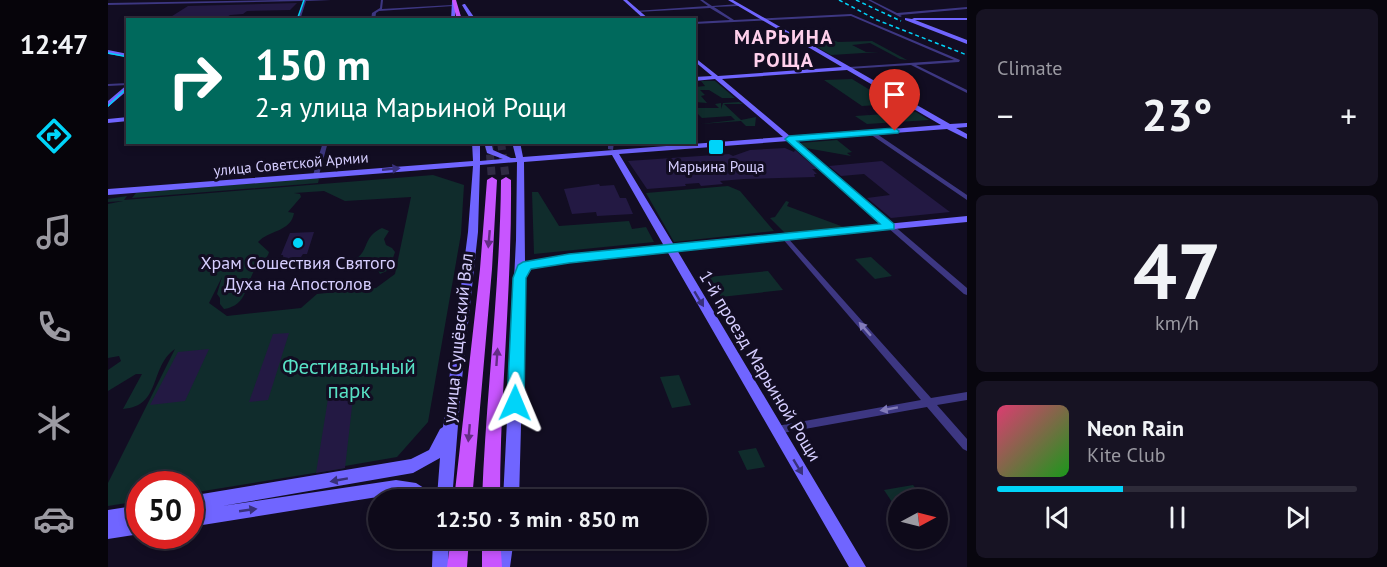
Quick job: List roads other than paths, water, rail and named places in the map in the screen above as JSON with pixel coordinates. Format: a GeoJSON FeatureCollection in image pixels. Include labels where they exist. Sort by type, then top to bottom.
{"type":"FeatureCollection","features":[{"type":"Feature","properties":{"kind":"main road"},"geometry":{"type":"LineString","coordinates":[[625,0],[646,18]]}},
{"type":"Feature","properties":{"kind":"main road"},"geometry":{"type":"LineString","coordinates":[[730,0],[967,137]]}},
{"type":"Feature","properties":{"kind":"main road"},"geometry":{"type":"LineString","coordinates":[[463,2],[467,18]]}},
{"type":"Feature","properties":{"kind":"main road"},"geometry":{"type":"LineString","coordinates":[[463,2],[473,18]]}},
{"type":"Feature","properties":{"kind":"main road"},"geometry":{"type":"LineString","coordinates":[[453,18],[454,3]]}},
{"type":"Feature","properties":{"kind":"main road"},"geometry":{"type":"LineString","coordinates":[[454,3],[459,18]]}},
{"type":"Feature","properties":{"kind":"main road"},"geometry":{"type":"LineString","coordinates":[[908,19],[967,19]]}},
{"type":"Feature","properties":{"kind":"main road"},"geometry":{"type":"LineString","coordinates":[[908,19],[967,42]]}},
{"type":"Feature","properties":{"kind":"main road"},"geometry":{"type":"LineString","coordinates":[[944,34],[965,34]]}},
{"type":"Feature","properties":{"kind":"main road"},"geometry":{"type":"LineString","coordinates":[[108,52],[126,56]]}},
{"type":"Feature","properties":{"kind":"main road"},"geometry":{"type":"LineString","coordinates":[[696,60],[787,137]]}},
{"type":"Feature","properties":{"kind":"main road"},"geometry":{"type":"LineString","coordinates":[[696,79],[849,68]]}},
{"type":"Feature","properties":{"kind":"main road"},"geometry":{"type":"LineString","coordinates":[[108,105],[126,87]]}},
{"type":"Feature","properties":{"kind":"main road"},"geometry":{"type":"LineString","coordinates":[[108,120],[126,119]]}},
{"type":"Feature","properties":{"kind":"main road"},"geometry":{"type":"LineString","coordinates":[[696,143],[967,124]]}},
{"type":"Feature","properties":{"kind":"main road"},"geometry":{"type":"LineString","coordinates":[[696,142],[872,133],[948,125]]}},
{"type":"Feature","properties":{"kind":"main road"},"geometry":{"type":"LineString","coordinates":[[476,144],[477,162],[492,179]]}},
{"type":"Feature","properties":{"kind":"main road"},"geometry":{"type":"LineString","coordinates":[[487,144],[494,154],[516,159]]}},
{"type":"Feature","properties":{"kind":"main road"},"geometry":{"type":"LineString","coordinates":[[517,145],[526,153],[533,155],[667,144]]}},
{"type":"Feature","properties":{"kind":"main road"},"geometry":{"type":"LineString","coordinates":[[612,148],[676,144]]}},
{"type":"Feature","properties":{"kind":"main road"},"geometry":{"type":"LineString","coordinates":[[511,489],[521,174],[516,159],[517,145]]}},
{"type":"Feature","properties":{"kind":"main road","name":"улица Советской Армии"},"geometry":{"type":"LineString","coordinates":[[108,192],[497,161],[612,148]]}},
{"type":"Feature","properties":{"kind":"main road","name":"1-й проезд Марьиной Рощи"},"geometry":{"type":"LineString","coordinates":[[612,148],[669,249],[858,567]]}},
{"type":"Feature","properties":{"kind":"main road"},"geometry":{"type":"LineString","coordinates":[[492,179],[482,170],[511,167],[521,174]]}},
{"type":"Feature","properties":{"kind":"main road"},"geometry":{"type":"LineString","coordinates":[[445,489],[450,416],[474,233],[492,179]]}},
{"type":"Feature","properties":{"kind":"main road","name":"улица Сущёвский Вал"},"geometry":{"type":"LineString","coordinates":[[464,489],[486,269],[492,179]]}},
{"type":"Feature","properties":{"kind":"main road","name":"улица Сущёвский Вал"},"geometry":{"type":"LineString","coordinates":[[491,489],[495,386],[503,269],[492,179]]}},
{"type":"Feature","properties":{"kind":"main road"},"geometry":{"type":"LineString","coordinates":[[519,278],[523,268],[532,264],[967,219]]}},
{"type":"Feature","properties":{"kind":"main road"},"geometry":{"type":"LineString","coordinates":[[204,502],[413,466],[429,459],[438,450],[450,416]]}},
{"type":"Feature","properties":{"kind":"main road"},"geometry":{"type":"LineString","coordinates":[[383,489],[396,487],[409,489]]}},
{"type":"Feature","properties":{"kind":"main road"},"geometry":{"type":"LineString","coordinates":[[204,517],[368,491]]}},
{"type":"Feature","properties":{"kind":"main road"},"geometry":{"type":"LineString","coordinates":[[108,518],[126,515]]}},
{"type":"Feature","properties":{"kind":"main road"},"geometry":{"type":"LineString","coordinates":[[108,531],[126,528]]}},
{"type":"Feature","properties":{"kind":"main road"},"geometry":{"type":"LineString","coordinates":[[440,567],[441,549]]}},
{"type":"Feature","properties":{"kind":"main road"},"geometry":{"type":"LineString","coordinates":[[457,567],[459,549]]}},
{"type":"Feature","properties":{"kind":"main road"},"geometry":{"type":"LineString","coordinates":[[491,549],[492,567]]}},
{"type":"Feature","properties":{"kind":"main road"},"geometry":{"type":"LineString","coordinates":[[502,567],[504,549]]}},
{"type":"Feature","properties":{"kind":"street"},"geometry":{"type":"LineString","coordinates":[[299,18],[304,0]]}},
{"type":"Feature","properties":{"kind":"street"},"geometry":{"type":"LineString","coordinates":[[108,4],[330,0]]}},
{"type":"Feature","properties":{"kind":"street"},"geometry":{"type":"LineString","coordinates":[[373,18],[374,13],[381,8],[382,0]]}},
{"type":"Feature","properties":{"kind":"street"},"geometry":{"type":"LineString","coordinates":[[701,0],[734,21]]}},
{"type":"Feature","properties":{"kind":"street"},"geometry":{"type":"LineString","coordinates":[[869,0],[908,19]]}},
{"type":"Feature","properties":{"kind":"street"},"geometry":{"type":"LineString","coordinates":[[378,10],[454,3]]}},
{"type":"Feature","properties":{"kind":"street"},"geometry":{"type":"LineString","coordinates":[[637,11],[738,5]]}},
{"type":"Feature","properties":{"kind":"street"},"geometry":{"type":"LineString","coordinates":[[896,14],[967,8]]}},
{"type":"Feature","properties":{"kind":"street"},"geometry":{"type":"LineString","coordinates":[[696,23],[843,16],[859,18],[959,61],[849,68]]}},
{"type":"Feature","properties":{"kind":"street"},"geometry":{"type":"LineString","coordinates":[[912,64],[967,92]]}},
{"type":"Feature","properties":{"kind":"street"},"geometry":{"type":"LineString","coordinates":[[108,85],[126,85]]}},
{"type":"Feature","properties":{"kind":"street"},"geometry":{"type":"LineString","coordinates":[[872,133],[967,198]]}},
{"type":"Feature","properties":{"kind":"street"},"geometry":{"type":"LineString","coordinates":[[787,137],[967,292]]}},
{"type":"Feature","properties":{"kind":"street"},"geometry":{"type":"LineString","coordinates":[[316,175],[325,144]]}},
{"type":"Feature","properties":{"kind":"street"},"geometry":{"type":"LineString","coordinates":[[784,237],[967,446]]}},
{"type":"Feature","properties":{"kind":"street"},"geometry":{"type":"LineString","coordinates":[[777,430],[967,396]]}},
{"type":"Feature","properties":{"kind":"tunnel"},"geometry":{"type":"LineString","coordinates":[[489,144],[492,180]]}},
{"type":"Feature","properties":{"kind":"tunnel"},"geometry":{"type":"LineString","coordinates":[[501,144],[506,180]]}},
{"type":"Feature","properties":{"kind":"tram line"},"geometry":{"type":"LineString","coordinates":[[298,18],[304,0]]}},
{"type":"Feature","properties":{"kind":"tram line"},"geometry":{"type":"LineString","coordinates":[[108,53],[126,57]]}},
{"type":"Feature","properties":{"kind":"tram line"},"geometry":{"type":"LineString","coordinates":[[108,106],[126,89]]}},
{"type":"Feature","properties":{"kind":"railway"},"geometry":{"type":"LineString","coordinates":[[839,0],[877,20],[967,55]]}},
{"type":"Feature","properties":{"kind":"railway"},"geometry":{"type":"LineString","coordinates":[[856,0],[901,21]]}},
{"type":"Feature","properties":{"kind":"place","name":"Марьина Роща"},"geometry":{"type":"Point","coordinates":[716,147]}},
{"type":"Feature","properties":{"kind":"place","name":"Храм Сошествия Святого Духа на Апостолов"},"geometry":{"type":"Point","coordinates":[298,243]}},
{"type":"Feature","properties":{"kind":"district","name":"МАРЬИНА РОЩА"},"geometry":{"type":"Point","coordinates":[784,48]}},
{"type":"Feature","properties":{"kind":"park label","name":"Фестивальный парк"},"geometry":{"type":"Point","coordinates":[349,379]}}]}
